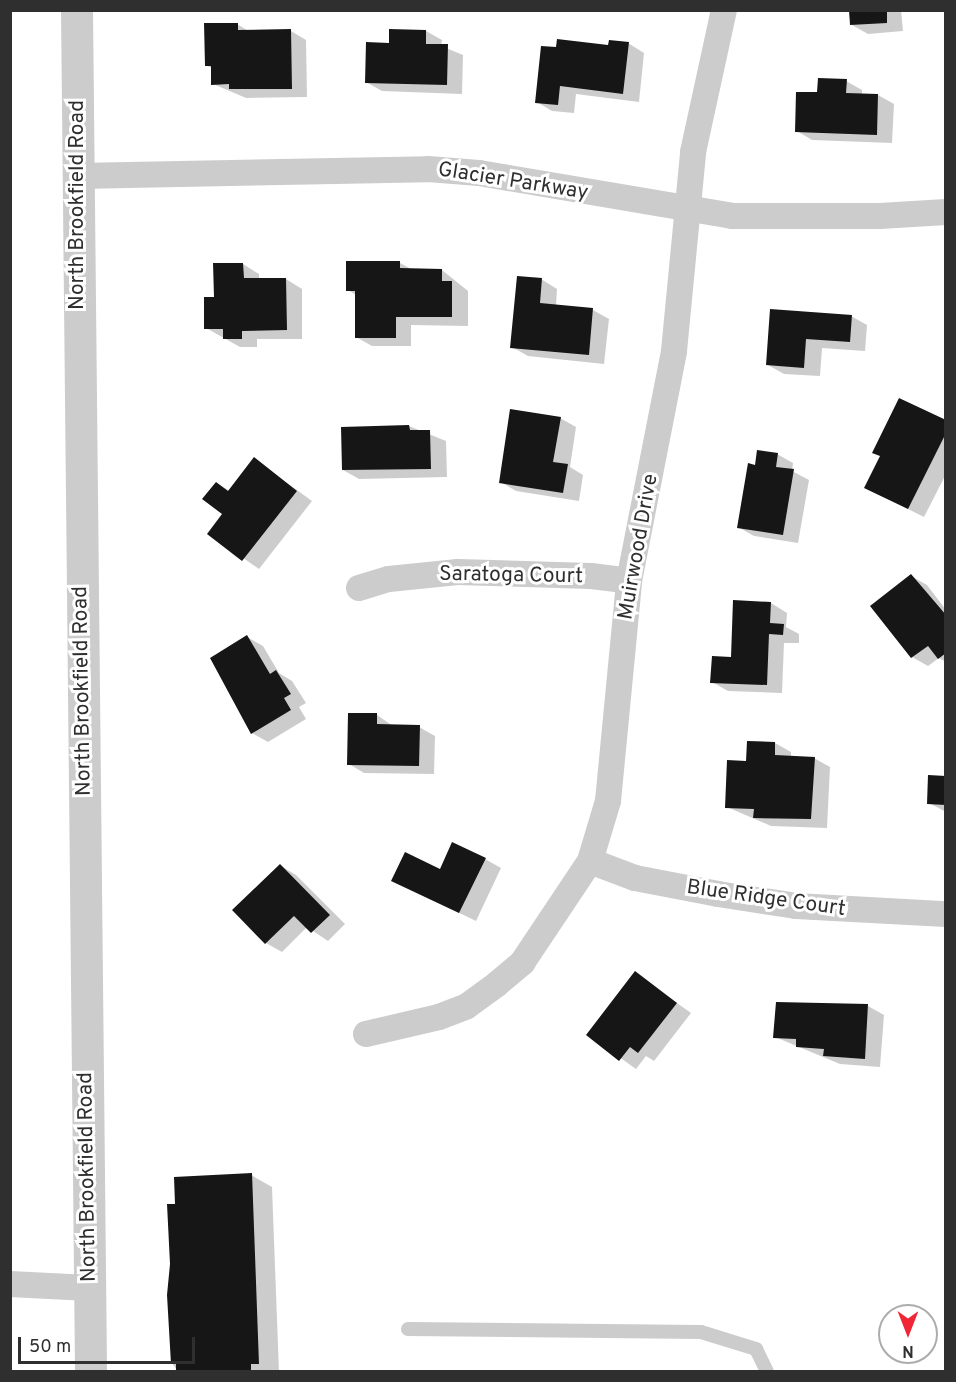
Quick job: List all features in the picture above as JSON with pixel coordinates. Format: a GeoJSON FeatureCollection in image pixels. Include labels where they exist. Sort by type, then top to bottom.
{"type":"FeatureCollection","features":[{"type":"Feature","properties":{"kind":"street","name":"North Brookfield Road"},"geometry":{"type":"LineString","coordinates":[[77,10],[91,1371]]}},
{"type":"Feature","properties":{"kind":"street","name":"Muirwood Drive"},"geometry":{"type":"LineString","coordinates":[[366,1034],[439,1017],[467,1006],[497,984],[522,963],[590,861],[608,801],[629,581],[667,396],[702,105],[724,10]]}},
{"type":"Feature","properties":{"kind":"street","name":"Glacier Parkway"},"geometry":{"type":"LineString","coordinates":[[78,176],[428,169],[479,173],[688,211],[807,217],[945,212]]}},
{"type":"Feature","properties":{"kind":"street","name":"Saratoga Court"},"geometry":{"type":"LineString","coordinates":[[359,588],[390,579],[458,572],[591,576],[629,581]]}},
{"type":"Feature","properties":{"kind":"street","name":"Blue Ridge Court"},"geometry":{"type":"LineString","coordinates":[[590,861],[635,878],[729,896],[865,912],[945,914]]}},
{"type":"Feature","properties":{"kind":"street"},"geometry":{"type":"LineString","coordinates":[[10,1284],[89,1288]]}},
{"type":"Feature","properties":{"kind":"lane"},"geometry":{"type":"LineString","coordinates":[[408,1329],[701,1332],[756,1349],[767,1371]]}},
{"type":"Feature","properties":{"kind":"building"},"geometry":{"type":"Polygon","coordinates":[[[849,10],[887,10],[887,23],[850,25],[849,10]]]}},
{"type":"Feature","properties":{"kind":"building"},"geometry":{"type":"Polygon","coordinates":[[[204,23],[238,23],[238,30],[291,29],[292,89],[229,89],[229,84],[211,85],[211,66],[205,66],[204,23]]]}},
{"type":"Feature","properties":{"kind":"building"},"geometry":{"type":"Polygon","coordinates":[[[389,29],[426,30],[426,44],[448,44],[447,85],[365,83],[366,42],[389,43],[389,29]]]}},
{"type":"Feature","properties":{"kind":"building"},"geometry":{"type":"Polygon","coordinates":[[[557,39],[608,45],[609,40],[629,42],[623,94],[560,86],[558,105],[535,103],[541,46],[556,47],[557,39]]]}},
{"type":"Feature","properties":{"kind":"building"},"geometry":{"type":"Polygon","coordinates":[[[818,78],[847,79],[846,93],[878,94],[877,135],[795,132],[796,92],[817,92],[818,78]]]}},
{"type":"Feature","properties":{"kind":"building"},"geometry":{"type":"Polygon","coordinates":[[[346,261],[400,261],[400,268],[442,269],[442,281],[452,281],[452,317],[396,317],[396,338],[355,338],[355,291],[346,291],[346,261]]]}},
{"type":"Feature","properties":{"kind":"building"},"geometry":{"type":"Polygon","coordinates":[[[213,263],[243,263],[244,278],[286,278],[287,330],[242,331],[242,339],[223,339],[223,329],[204,329],[204,297],[214,297],[213,263]]]}},
{"type":"Feature","properties":{"kind":"building"},"geometry":{"type":"Polygon","coordinates":[[[517,276],[542,278],[540,303],[593,308],[589,355],[510,348],[517,276]]]}},
{"type":"Feature","properties":{"kind":"building"},"geometry":{"type":"Polygon","coordinates":[[[770,309],[852,315],[850,342],[806,339],[804,368],[766,365],[770,309]]]}},
{"type":"Feature","properties":{"kind":"building"},"geometry":{"type":"Polygon","coordinates":[[[899,398],[946,420],[946,433],[908,509],[864,488],[880,456],[872,453],[899,398]]]}},
{"type":"Feature","properties":{"kind":"building"},"geometry":{"type":"Polygon","coordinates":[[[510,409],[561,417],[553,462],[568,464],[563,493],[499,483],[510,409]]]}},
{"type":"Feature","properties":{"kind":"building"},"geometry":{"type":"Polygon","coordinates":[[[409,425],[410,430],[430,430],[431,469],[342,470],[341,427],[409,425]]]}},
{"type":"Feature","properties":{"kind":"building"},"geometry":{"type":"Polygon","coordinates":[[[757,450],[778,453],[776,467],[794,469],[783,535],[737,528],[748,463],[755,465],[757,450]]]}},
{"type":"Feature","properties":{"kind":"building"},"geometry":{"type":"Polygon","coordinates":[[[254,457],[297,491],[242,561],[207,534],[222,514],[202,499],[216,482],[228,491],[254,457]]]}},
{"type":"Feature","properties":{"kind":"building"},"geometry":{"type":"Polygon","coordinates":[[[911,574],[946,615],[946,653],[938,659],[928,646],[911,658],[870,606],[911,574]]]}},
{"type":"Feature","properties":{"kind":"building"},"geometry":{"type":"Polygon","coordinates":[[[733,600],[771,602],[770,623],[784,624],[783,635],[769,634],[767,685],[710,683],[712,656],[731,657],[733,600]]]}},
{"type":"Feature","properties":{"kind":"building"},"geometry":{"type":"Polygon","coordinates":[[[247,635],[270,674],[276,670],[291,694],[284,698],[291,710],[251,734],[210,658],[247,635]]]}},
{"type":"Feature","properties":{"kind":"building"},"geometry":{"type":"Polygon","coordinates":[[[348,713],[377,713],[377,724],[420,725],[419,766],[347,765],[348,713]]]}},
{"type":"Feature","properties":{"kind":"building"},"geometry":{"type":"Polygon","coordinates":[[[747,741],[775,742],[775,755],[815,757],[811,819],[753,818],[754,809],[725,808],[727,760],[746,761],[747,741]]]}},
{"type":"Feature","properties":{"kind":"building"},"geometry":{"type":"Polygon","coordinates":[[[928,775],[946,776],[946,805],[927,804],[928,775]]]}},
{"type":"Feature","properties":{"kind":"building"},"geometry":{"type":"Polygon","coordinates":[[[452,842],[486,858],[459,913],[391,881],[405,852],[440,869],[452,842]]]}},
{"type":"Feature","properties":{"kind":"building"},"geometry":{"type":"Polygon","coordinates":[[[280,864],[330,915],[311,933],[294,916],[265,944],[232,910],[280,864]]]}},
{"type":"Feature","properties":{"kind":"building"},"geometry":{"type":"Polygon","coordinates":[[[635,971],[677,1003],[638,1053],[630,1047],[619,1061],[586,1035],[635,971]]]}},
{"type":"Feature","properties":{"kind":"building"},"geometry":{"type":"Polygon","coordinates":[[[776,1002],[868,1004],[865,1059],[823,1056],[824,1049],[796,1047],[796,1039],[773,1038],[776,1002]]]}},
{"type":"Feature","properties":{"kind":"building"},"geometry":{"type":"Polygon","coordinates":[[[252,1173],[259,1364],[251,1364],[251,1372],[176,1372],[176,1364],[171,1364],[167,1295],[170,1264],[167,1204],[175,1204],[174,1177],[252,1173]]]}}]}
